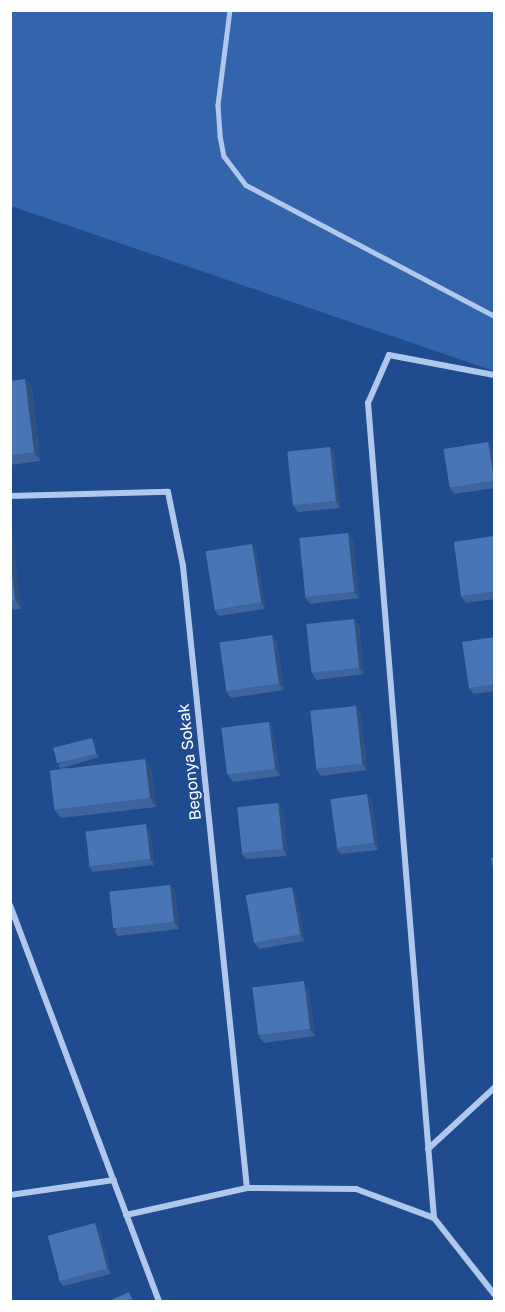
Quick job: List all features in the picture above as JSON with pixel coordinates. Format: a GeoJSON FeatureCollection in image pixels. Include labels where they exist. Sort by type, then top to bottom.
{"type":"FeatureCollection","features":[{"type":"Feature","properties":{"kind":"street"},"geometry":{"type":"LineString","coordinates":[[434,1218],[368,403],[389,355],[495,375]]}},
{"type":"Feature","properties":{"kind":"street","name":"Begonya Sokak"},"geometry":{"type":"LineString","coordinates":[[10,496],[168,492],[183,566],[247,1188]]}},
{"type":"Feature","properties":{"kind":"street"},"geometry":{"type":"LineString","coordinates":[[10,905],[159,1302]]}},
{"type":"Feature","properties":{"kind":"street"},"geometry":{"type":"LineString","coordinates":[[429,1149],[495,1088]]}},
{"type":"Feature","properties":{"kind":"street"},"geometry":{"type":"LineString","coordinates":[[10,1195],[114,1180]]}},
{"type":"Feature","properties":{"kind":"street"},"geometry":{"type":"LineString","coordinates":[[126,1215],[247,1188],[356,1189],[434,1218],[495,1294]]}},
{"type":"Feature","properties":{"kind":"lane"},"geometry":{"type":"LineString","coordinates":[[230,10],[218,105],[220,136],[224,156],[246,185],[495,316]]}},
{"type":"Feature","properties":{"kind":"shaded area"},"geometry":{"type":"Polygon","coordinates":[[[11,11],[494,11],[494,371],[11,206],[11,11]]]}},
{"type":"Feature","properties":{"kind":"building"},"geometry":{"type":"Polygon","coordinates":[[[25,379],[34,452],[10,455],[10,381],[25,379]]]}},
{"type":"Feature","properties":{"kind":"building"},"geometry":{"type":"Polygon","coordinates":[[[488,442],[494,481],[450,488],[444,449],[488,442]]]}},
{"type":"Feature","properties":{"kind":"building"},"geometry":{"type":"Polygon","coordinates":[[[330,447],[336,501],[293,505],[287,451],[330,447]]]}},
{"type":"Feature","properties":{"kind":"building"},"geometry":{"type":"Polygon","coordinates":[[[348,533],[354,592],[305,597],[299,538],[348,533]]]}},
{"type":"Feature","properties":{"kind":"building"},"geometry":{"type":"Polygon","coordinates":[[[493,536],[495,591],[461,596],[454,542],[493,536]]]}},
{"type":"Feature","properties":{"kind":"building"},"geometry":{"type":"Polygon","coordinates":[[[252,544],[261,602],[215,610],[206,551],[252,544]]]}},
{"type":"Feature","properties":{"kind":"building"},"geometry":{"type":"Polygon","coordinates":[[[10,560],[15,600],[10,600],[10,560]]]}},
{"type":"Feature","properties":{"kind":"building"},"geometry":{"type":"Polygon","coordinates":[[[354,619],[359,668],[311,673],[306,624],[354,619]]]}},
{"type":"Feature","properties":{"kind":"building"},"geometry":{"type":"Polygon","coordinates":[[[272,635],[279,684],[226,691],[220,642],[272,635]]]}},
{"type":"Feature","properties":{"kind":"building"},"geometry":{"type":"Polygon","coordinates":[[[495,637],[495,684],[469,688],[462,642],[495,637]]]}},
{"type":"Feature","properties":{"kind":"building"},"geometry":{"type":"Polygon","coordinates":[[[356,706],[362,764],[316,768],[310,711],[356,706]]]}},
{"type":"Feature","properties":{"kind":"building"},"geometry":{"type":"Polygon","coordinates":[[[269,722],[275,769],[227,774],[221,728],[269,722]]]}},
{"type":"Feature","properties":{"kind":"building"},"geometry":{"type":"Polygon","coordinates":[[[92,738],[96,754],[57,763],[53,748],[92,738]]]}},
{"type":"Feature","properties":{"kind":"building"},"geometry":{"type":"Polygon","coordinates":[[[145,759],[150,798],[54,809],[50,771],[145,759]]]}},
{"type":"Feature","properties":{"kind":"building"},"geometry":{"type":"Polygon","coordinates":[[[367,794],[374,843],[337,848],[330,799],[367,794]]]}},
{"type":"Feature","properties":{"kind":"building"},"geometry":{"type":"Polygon","coordinates":[[[278,803],[283,849],[242,853],[237,807],[278,803]]]}},
{"type":"Feature","properties":{"kind":"building"},"geometry":{"type":"Polygon","coordinates":[[[146,824],[150,859],[90,866],[85,831],[146,824]]]}},
{"type":"Feature","properties":{"kind":"building"},"geometry":{"type":"Polygon","coordinates":[[[495,857],[495,879],[491,858],[495,857]]]}},
{"type":"Feature","properties":{"kind":"building"},"geometry":{"type":"Polygon","coordinates":[[[170,885],[174,922],[113,928],[109,891],[170,885]]]}},
{"type":"Feature","properties":{"kind":"building"},"geometry":{"type":"Polygon","coordinates":[[[292,887],[300,934],[254,942],[246,895],[292,887]]]}},
{"type":"Feature","properties":{"kind":"building"},"geometry":{"type":"Polygon","coordinates":[[[304,981],[310,1029],[258,1035],[252,987],[304,981]]]}},
{"type":"Feature","properties":{"kind":"building"},"geometry":{"type":"Polygon","coordinates":[[[95,1223],[107,1268],[60,1281],[48,1236],[95,1223]]]}},
{"type":"Feature","properties":{"kind":"building"},"geometry":{"type":"Polygon","coordinates":[[[129,1292],[133,1302],[107,1302],[129,1292]]]}}]}
